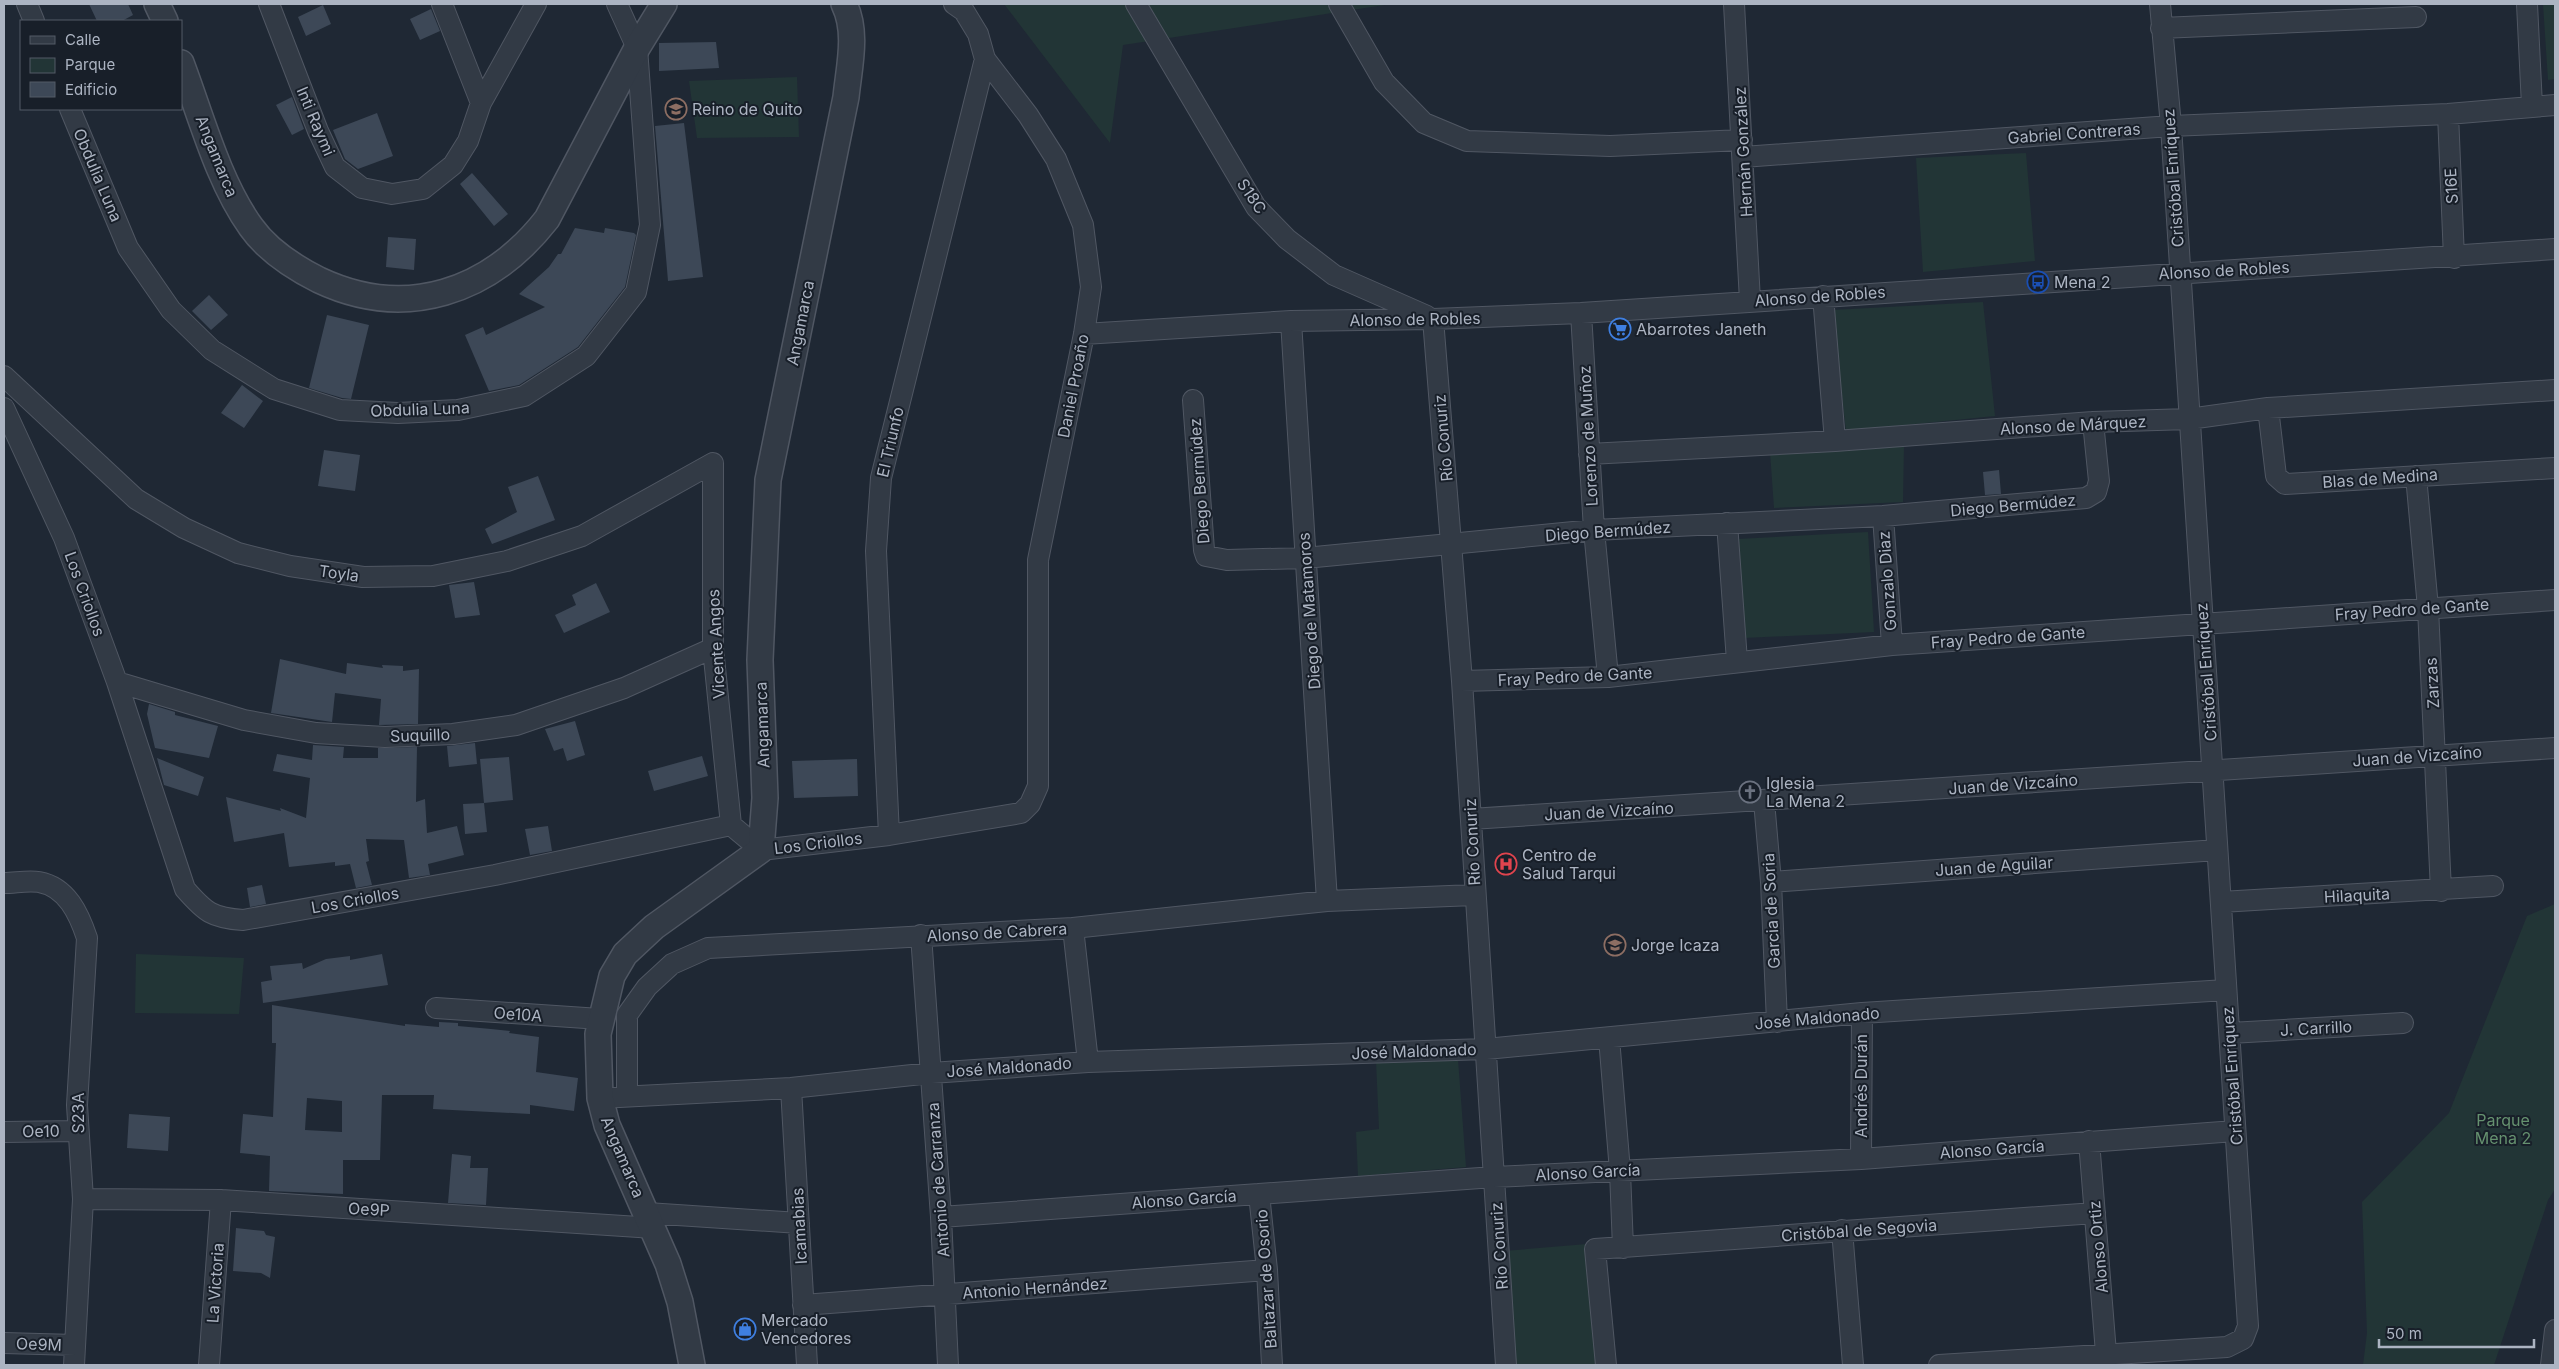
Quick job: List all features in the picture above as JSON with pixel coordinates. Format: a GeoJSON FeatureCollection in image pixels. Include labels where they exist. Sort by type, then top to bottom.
{"type":"FeatureCollection","features":[{"type":"Feature","properties":{"kind":"street"},"geometry":{"type":"LineString","coordinates":[[27,4],[34,20]]}},
{"type":"Feature","properties":{"kind":"street"},"geometry":{"type":"LineString","coordinates":[[158,4],[165,20]]}},
{"type":"Feature","properties":{"kind":"street","name":"Inti Raymi"},"geometry":{"type":"LineString","coordinates":[[269,4],[318,131],[336,167],[362,188],[392,194],[423,189],[453,165],[468,141],[481,103],[536,4]]}},
{"type":"Feature","properties":{"kind":"street"},"geometry":{"type":"LineString","coordinates":[[442,4],[481,103]]}},
{"type":"Feature","properties":{"kind":"street"},"geometry":{"type":"LineString","coordinates":[[617,4],[637,48]]}},
{"type":"Feature","properties":{"kind":"street","name":"Angamarca"},"geometry":{"type":"LineString","coordinates":[[182,66],[232,196],[252,228],[270,248],[295,268],[342,291],[381,298],[417,298],[453,290],[484,276],[512,258],[530,241],[547,219],[637,48],[664,4]]}},
{"type":"Feature","properties":{"kind":"street","name":"Angamarca"},"geometry":{"type":"LineString","coordinates":[[692,1365],[690,1344],[680,1302],[651,1221],[607,1125],[600,1098],[598,1070],[600,1019],[612,976],[625,954],[654,927],[761,850],[765,798],[760,660],[768,480],[846,97],[852,39],[844,4]]}},
{"type":"Feature","properties":{"kind":"street","name":"Daniel Proaño"},"geometry":{"type":"LineString","coordinates":[[954,4],[964,12],[978,34],[985,59],[1028,115],[1056,159],[1083,225],[1091,287],[1084,334],[1038,560],[1038,786],[1030,804]]}},
{"type":"Feature","properties":{"kind":"street","name":"S18C"},"geometry":{"type":"LineString","coordinates":[[1136,4],[1256,207],[1287,239],[1334,275],[1433,319]]}},
{"type":"Feature","properties":{"kind":"street","name":"Gabriel Contreras"},"geometry":{"type":"LineString","coordinates":[[1339,4],[1384,82],[1424,123],[1467,141],[1743,148],[2448,114],[2555,104]]}},
{"type":"Feature","properties":{"kind":"street","name":"Hernán González"},"geometry":{"type":"LineString","coordinates":[[1734,4],[1750,301]]}},
{"type":"Feature","properties":{"kind":"street","name":"Cristóbal Enríquez"},"geometry":{"type":"LineString","coordinates":[[2106,1353],[2227,1346],[2243,1339],[2248,1326],[2188,419],[2171,126],[2160,4]]}},
{"type":"Feature","properties":{"kind":"street"},"geometry":{"type":"LineString","coordinates":[[2527,4],[2532,106]]}},
{"type":"Feature","properties":{"kind":"street"},"geometry":{"type":"LineString","coordinates":[[2161,28],[2416,17]]}},
{"type":"Feature","properties":{"kind":"street","name":"Obdulia Luna"},"geometry":{"type":"LineString","coordinates":[[70,110],[128,248],[170,310],[212,350],[274,389],[340,410],[398,413],[458,410],[524,396],[586,356],[636,292],[650,225],[637,48]]}},
{"type":"Feature","properties":{"kind":"street","name":"El Triunfo"},"geometry":{"type":"LineString","coordinates":[[889,835],[876,551],[881,478],[985,59]]}},
{"type":"Feature","properties":{"kind":"street","name":"S16E"},"geometry":{"type":"LineString","coordinates":[[2448,114],[2454,258]]}},
{"type":"Feature","properties":{"kind":"street","name":"Alonso de Robles"},"geometry":{"type":"LineString","coordinates":[[1084,334],[1291,321],[1433,319],[1581,313],[2180,272],[2454,258],[2555,249]]}},
{"type":"Feature","properties":{"kind":"street"},"geometry":{"type":"LineString","coordinates":[[1823,296],[1835,441]]}},
{"type":"Feature","properties":{"kind":"street","name":"Lorenzo de Muñoz"},"geometry":{"type":"LineString","coordinates":[[1581,313],[1594,530],[1608,677]]}},
{"type":"Feature","properties":{"kind":"street","name":"Río Conuriz"},"geometry":{"type":"LineString","coordinates":[[1433,319],[1462,682],[1474,895],[1486,1049],[1506,1365]]}},
{"type":"Feature","properties":{"kind":"street","name":"Diego de Matamoros"},"geometry":{"type":"LineString","coordinates":[[1291,321],[1327,901]]}},
{"type":"Feature","properties":{"kind":"street","name":"Toyla"},"geometry":{"type":"LineString","coordinates":[[4,376],[136,499],[184,528],[238,553],[290,566],[363,577],[433,576],[507,561],[582,536],[713,463]]}},
{"type":"Feature","properties":{"kind":"street","name":"Alonso de Márquez"},"geometry":{"type":"LineString","coordinates":[[1589,454],[1835,441],[2093,422],[2188,419],[2268,408],[2555,390]]}},
{"type":"Feature","properties":{"kind":"street","name":"Diego Bermúdez"},"geometry":{"type":"LineString","coordinates":[[1193,400],[1204,550],[1206,556],[1227,560],[1306,558],[1594,530],[1883,516],[2086,498],[2096,492],[2099,481],[2093,422]]}},
{"type":"Feature","properties":{"kind":"street","name":"Los Criollos"},"geometry":{"type":"LineString","coordinates":[[4,408],[64,538],[117,682],[185,889],[199,906],[220,918],[243,920],[495,875],[731,825],[761,850],[889,835],[1022,813],[1030,804]]}},
{"type":"Feature","properties":{"kind":"street","name":"Blas de Medina"},"geometry":{"type":"LineString","coordinates":[[2268,408],[2276,476],[2286,484],[2555,468]]}},
{"type":"Feature","properties":{"kind":"street","name":"Vicente Angos"},"geometry":{"type":"LineString","coordinates":[[713,463],[713,648],[731,825]]}},
{"type":"Feature","properties":{"kind":"street","name":"Zarzas"},"geometry":{"type":"LineString","coordinates":[[2416,476],[2428,608],[2442,891]]}},
{"type":"Feature","properties":{"kind":"street","name":"Gonzalo Diaz"},"geometry":{"type":"LineString","coordinates":[[1883,516],[1892,645]]}},
{"type":"Feature","properties":{"kind":"street"},"geometry":{"type":"LineString","coordinates":[[1727,523],[1736,662]]}},
{"type":"Feature","properties":{"kind":"street","name":"Fray Pedro de Gante"},"geometry":{"type":"LineString","coordinates":[[1462,682],[1608,677],[1892,645],[2555,600]]}},
{"type":"Feature","properties":{"kind":"street","name":"Suquillo"},"geometry":{"type":"LineString","coordinates":[[117,682],[244,720],[316,733],[385,737],[453,734],[516,725],[624,688],[713,648]]}},
{"type":"Feature","properties":{"kind":"street","name":"Juan de Vizcaíno"},"geometry":{"type":"LineString","coordinates":[[1471,819],[2212,771],[2436,754],[2555,748]]}},
{"type":"Feature","properties":{"kind":"street","name":"Garcia de Soria"},"geometry":{"type":"LineString","coordinates":[[1764,801],[1771,882],[1777,1022]]}},
{"type":"Feature","properties":{"kind":"street","name":"Juan de Aguilar"},"geometry":{"type":"LineString","coordinates":[[1771,882],[2217,850]]}},
{"type":"Feature","properties":{"kind":"street","name":"S23A"},"geometry":{"type":"LineString","coordinates":[[4,883],[39,882],[64,894],[79,917],[87,938],[77,1106],[77,1131],[83,1199],[74,1365]]}},
{"type":"Feature","properties":{"kind":"street","name":"Hilaquita"},"geometry":{"type":"LineString","coordinates":[[2221,902],[2442,891],[2493,886]]}},
{"type":"Feature","properties":{"kind":"street","name":"Alonso de Cabrera"},"geometry":{"type":"LineString","coordinates":[[627,1096],[627,1015],[647,987],[672,964],[708,948],[1073,928],[1327,901],[1474,895]]}},
{"type":"Feature","properties":{"kind":"street"},"geometry":{"type":"LineString","coordinates":[[1073,928],[1088,1062]]}},
{"type":"Feature","properties":{"kind":"street","name":"Antonio de Carranza"},"geometry":{"type":"LineString","coordinates":[[920,935],[941,1217],[948,1365]]}},
{"type":"Feature","properties":{"kind":"street","name":"José Maldonado"},"geometry":{"type":"LineString","coordinates":[[600,1098],[791,1088],[931,1072],[1088,1062],[1486,1049],[1862,1013],[2226,990]]}},
{"type":"Feature","properties":{"kind":"street","name":"Oe10A"},"geometry":{"type":"LineString","coordinates":[[436,1008],[600,1019]]}},
{"type":"Feature","properties":{"kind":"street","name":"Andrés Durán"},"geometry":{"type":"LineString","coordinates":[[1862,1013],[1862,1159]]}},
{"type":"Feature","properties":{"kind":"street","name":"J. Carrillo"},"geometry":{"type":"LineString","coordinates":[[2230,1033],[2403,1023]]}},
{"type":"Feature","properties":{"kind":"street"},"geometry":{"type":"LineString","coordinates":[[1609,1038],[1620,1171],[1623,1248]]}},
{"type":"Feature","properties":{"kind":"street","name":"Icamabias"},"geometry":{"type":"LineString","coordinates":[[791,1088],[807,1365]]}},
{"type":"Feature","properties":{"kind":"street","name":"Oe10"},"geometry":{"type":"LineString","coordinates":[[4,1132],[77,1131]]}},
{"type":"Feature","properties":{"kind":"street","name":"Alonso García"},"geometry":{"type":"LineString","coordinates":[[941,1217],[1494,1177],[1862,1159],[2235,1131]]}},
{"type":"Feature","properties":{"kind":"street","name":"Alonso Ortiz"},"geometry":{"type":"LineString","coordinates":[[2089,1141],[2106,1353]]}},
{"type":"Feature","properties":{"kind":"street","name":"Baltazar de Osorio"},"geometry":{"type":"LineString","coordinates":[[1259,1194],[1267,1270],[1272,1365]]}},
{"type":"Feature","properties":{"kind":"street","name":"Oe9P"},"geometry":{"type":"LineString","coordinates":[[83,1199],[221,1200],[651,1221],[799,1223]]}},
{"type":"Feature","properties":{"kind":"street","name":"La Victoria"},"geometry":{"type":"LineString","coordinates":[[209,1365],[221,1200]]}},
{"type":"Feature","properties":{"kind":"street","name":"Cristóbal de Segovia"},"geometry":{"type":"LineString","coordinates":[[1606,1365],[1595,1249],[2095,1213]]}},
{"type":"Feature","properties":{"kind":"street"},"geometry":{"type":"LineString","coordinates":[[1842,1230],[1853,1365]]}},
{"type":"Feature","properties":{"kind":"street","name":"Antonio Hernández"},"geometry":{"type":"LineString","coordinates":[[803,1305],[1267,1270]]}},
{"type":"Feature","properties":{"kind":"street"},"geometry":{"type":"LineString","coordinates":[[2551,1365],[2555,1330]]}},
{"type":"Feature","properties":{"kind":"street","name":"Oe9M"},"geometry":{"type":"LineString","coordinates":[[4,1343],[75,1345]]}},
{"type":"Feature","properties":{"kind":"street"},"geometry":{"type":"LineString","coordinates":[[1939,1365],[2106,1353]]}},
{"type":"Feature","properties":{"kind":"green space"},"geometry":{"type":"Polygon","coordinates":[[[1004,4],[1391,4],[1123,45],[1110,143],[1004,4]]]}},
{"type":"Feature","properties":{"kind":"green space"},"geometry":{"type":"Polygon","coordinates":[[[2543,4],[2555,4],[2555,79],[2548,80],[2543,4]]]}},
{"type":"Feature","properties":{"kind":"green space"},"geometry":{"type":"Polygon","coordinates":[[[797,77],[799,137],[697,138],[689,81],[797,77]]]}},
{"type":"Feature","properties":{"kind":"green space"},"geometry":{"type":"Polygon","coordinates":[[[2026,153],[2035,261],[1923,272],[1916,158],[2026,153]]]}},
{"type":"Feature","properties":{"kind":"green space"},"geometry":{"type":"Polygon","coordinates":[[[1983,302],[1995,416],[1846,431],[1832,310],[1983,302]]]}},
{"type":"Feature","properties":{"kind":"green space"},"geometry":{"type":"Polygon","coordinates":[[[1904,444],[1903,502],[1774,508],[1770,452],[1904,444]]]}},
{"type":"Feature","properties":{"kind":"green space"},"geometry":{"type":"Polygon","coordinates":[[[1868,532],[1874,632],[1744,638],[1738,539],[1868,532]]]}},
{"type":"Feature","properties":{"kind":"green space","name":"Parque Mena 2"},"geometry":{"type":"Polygon","coordinates":[[[2555,904],[2555,1189],[2548,1200],[2494,1365],[2363,1365],[2367,1333],[2362,1202],[2449,1113],[2527,916],[2555,904]]]}},
{"type":"Feature","properties":{"kind":"green space"},"geometry":{"type":"Polygon","coordinates":[[[136,954],[244,958],[239,1014],[135,1013],[136,954]]]}},
{"type":"Feature","properties":{"kind":"green space"},"geometry":{"type":"Polygon","coordinates":[[[1458,1059],[1466,1167],[1358,1176],[1356,1132],[1379,1129],[1376,1061],[1458,1059]]]}},
{"type":"Feature","properties":{"kind":"green space"},"geometry":{"type":"Polygon","coordinates":[[[1587,1244],[1597,1365],[1513,1365],[1504,1251],[1587,1244]]]}},
{"type":"Feature","properties":{"kind":"building"},"geometry":{"type":"Polygon","coordinates":[[[89,4],[128,4],[133,15],[124,20],[97,20],[89,4]]]}},
{"type":"Feature","properties":{"kind":"building"},"geometry":{"type":"Polygon","coordinates":[[[323,5],[331,24],[306,36],[298,17],[323,5]]]}},
{"type":"Feature","properties":{"kind":"building"},"geometry":{"type":"Polygon","coordinates":[[[431,9],[440,31],[420,40],[410,19],[431,9]]]}},
{"type":"Feature","properties":{"kind":"building"},"geometry":{"type":"Polygon","coordinates":[[[716,42],[719,68],[659,71],[659,43],[716,42]]]}},
{"type":"Feature","properties":{"kind":"building"},"geometry":{"type":"Polygon","coordinates":[[[292,97],[304,129],[292,135],[276,105],[292,97]]]}},
{"type":"Feature","properties":{"kind":"building"},"geometry":{"type":"Polygon","coordinates":[[[377,113],[393,156],[358,169],[345,159],[333,130],[377,113]]]}},
{"type":"Feature","properties":{"kind":"building"},"geometry":{"type":"Polygon","coordinates":[[[684,123],[703,277],[668,281],[655,126],[684,123]]]}},
{"type":"Feature","properties":{"kind":"building"},"geometry":{"type":"Polygon","coordinates":[[[472,173],[508,214],[494,226],[460,184],[472,173]]]}},
{"type":"Feature","properties":{"kind":"building"},"geometry":{"type":"Polygon","coordinates":[[[575,228],[604,233],[605,228],[634,233],[636,235],[625,287],[578,347],[519,385],[489,391],[465,335],[483,327],[486,335],[545,307],[519,294],[549,267],[558,254],[561,254],[575,228]]]}},
{"type":"Feature","properties":{"kind":"building"},"geometry":{"type":"Polygon","coordinates":[[[388,237],[416,239],[414,270],[386,267],[388,237]]]}},
{"type":"Feature","properties":{"kind":"building"},"geometry":{"type":"Polygon","coordinates":[[[209,295],[228,315],[211,330],[192,311],[209,295]]]}},
{"type":"Feature","properties":{"kind":"building"},"geometry":{"type":"Polygon","coordinates":[[[327,315],[369,325],[351,399],[309,388],[327,315]]]}},
{"type":"Feature","properties":{"kind":"building"},"geometry":{"type":"Polygon","coordinates":[[[242,385],[263,401],[244,428],[221,413],[242,385]]]}},
{"type":"Feature","properties":{"kind":"building"},"geometry":{"type":"Polygon","coordinates":[[[324,450],[360,455],[355,491],[318,486],[324,450]]]}},
{"type":"Feature","properties":{"kind":"building"},"geometry":{"type":"Polygon","coordinates":[[[1999,470],[2001,494],[1985,495],[1983,472],[1999,470]]]}},
{"type":"Feature","properties":{"kind":"building"},"geometry":{"type":"Polygon","coordinates":[[[538,476],[555,520],[492,544],[485,529],[517,512],[508,487],[538,476]]]}},
{"type":"Feature","properties":{"kind":"building"},"geometry":{"type":"Polygon","coordinates":[[[474,582],[480,615],[455,618],[449,585],[474,582]]]}},
{"type":"Feature","properties":{"kind":"building"},"geometry":{"type":"Polygon","coordinates":[[[596,583],[610,612],[564,633],[555,615],[576,605],[572,595],[596,583]]]}},
{"type":"Feature","properties":{"kind":"building"},"geometry":{"type":"Polygon","coordinates":[[[280,659],[346,674],[347,663],[383,668],[382,665],[403,666],[403,671],[419,669],[418,724],[379,725],[381,699],[335,693],[332,722],[271,713],[280,659]]]}},
{"type":"Feature","properties":{"kind":"building"},"geometry":{"type":"Polygon","coordinates":[[[149,704],[175,712],[175,715],[218,726],[209,758],[155,748],[147,714],[149,704]]]}},
{"type":"Feature","properties":{"kind":"building"},"geometry":{"type":"Polygon","coordinates":[[[575,721],[585,755],[567,761],[563,748],[554,751],[545,729],[575,721]]]}},
{"type":"Feature","properties":{"kind":"building"},"geometry":{"type":"Polygon","coordinates":[[[475,743],[477,764],[449,767],[447,746],[475,743]]]}},
{"type":"Feature","properties":{"kind":"building"},"geometry":{"type":"Polygon","coordinates":[[[313,745],[344,747],[343,758],[378,758],[378,748],[417,747],[416,802],[425,799],[427,833],[457,826],[464,855],[428,864],[430,875],[409,878],[404,840],[366,839],[369,861],[366,862],[372,885],[356,888],[350,864],[335,866],[335,862],[289,867],[284,833],[234,842],[226,797],[281,811],[280,808],[306,818],[310,778],[273,771],[277,754],[312,760],[313,745]]]}},
{"type":"Feature","properties":{"kind":"building"},"geometry":{"type":"Polygon","coordinates":[[[702,756],[708,776],[654,791],[648,771],[702,756]]]}},
{"type":"Feature","properties":{"kind":"building"},"geometry":{"type":"Polygon","coordinates":[[[509,757],[513,800],[484,803],[480,759],[509,757]]]}},
{"type":"Feature","properties":{"kind":"building"},"geometry":{"type":"Polygon","coordinates":[[[157,758],[204,777],[198,796],[164,785],[157,758]]]}},
{"type":"Feature","properties":{"kind":"building"},"geometry":{"type":"Polygon","coordinates":[[[857,759],[858,796],[794,798],[792,761],[857,759]]]}},
{"type":"Feature","properties":{"kind":"building"},"geometry":{"type":"Polygon","coordinates":[[[484,803],[487,832],[465,834],[463,804],[484,803]]]}},
{"type":"Feature","properties":{"kind":"building"},"geometry":{"type":"Polygon","coordinates":[[[548,826],[552,851],[530,855],[525,829],[548,826]]]}},
{"type":"Feature","properties":{"kind":"building"},"geometry":{"type":"Polygon","coordinates":[[[262,885],[266,904],[250,907],[247,888],[262,885]]]}},
{"type":"Feature","properties":{"kind":"building"},"geometry":{"type":"Polygon","coordinates":[[[382,954],[388,985],[263,1003],[261,982],[272,980],[270,966],[302,963],[303,969],[326,959],[350,956],[350,960],[382,954]]]}},
{"type":"Feature","properties":{"kind":"building"},"geometry":{"type":"Polygon","coordinates":[[[272,1005],[405,1026],[405,1024],[439,1027],[439,1022],[458,1023],[458,1026],[510,1031],[509,1033],[539,1037],[536,1072],[578,1078],[574,1111],[530,1105],[530,1114],[433,1109],[434,1095],[382,1095],[380,1160],[343,1160],[343,1194],[269,1191],[270,1156],[240,1153],[243,1114],[273,1117],[276,1043],[272,1043],[272,1005]],[[307,1098],[305,1130],[342,1132],[342,1101],[307,1098]]]}},
{"type":"Feature","properties":{"kind":"building"},"geometry":{"type":"Polygon","coordinates":[[[129,1114],[170,1117],[168,1151],[127,1148],[129,1114]]]}},
{"type":"Feature","properties":{"kind":"building"},"geometry":{"type":"Polygon","coordinates":[[[452,1154],[471,1156],[470,1168],[488,1168],[486,1205],[448,1203],[452,1154]]]}},
{"type":"Feature","properties":{"kind":"building"},"geometry":{"type":"Polygon","coordinates":[[[236,1228],[264,1231],[266,1235],[275,1237],[270,1278],[261,1273],[233,1271],[236,1228]]]}},
{"type":"Feature","properties":{"kind":"place","name":"Reino de Quito"},"geometry":{"type":"Point","coordinates":[676,109]}},
{"type":"Feature","properties":{"kind":"place","name":"Mena 2"},"geometry":{"type":"Point","coordinates":[2038,282]}},
{"type":"Feature","properties":{"kind":"place","name":"Abarrotes Janeth"},"geometry":{"type":"Point","coordinates":[1620,329]}},
{"type":"Feature","properties":{"kind":"place","name":"Iglesia La Mena 2"},"geometry":{"type":"Point","coordinates":[1750,792]}},
{"type":"Feature","properties":{"kind":"place","name":"Centro de Salud Tarqui"},"geometry":{"type":"Point","coordinates":[1506,864]}},
{"type":"Feature","properties":{"kind":"place","name":"Jorge Icaza"},"geometry":{"type":"Point","coordinates":[1615,945]}},
{"type":"Feature","properties":{"kind":"place","name":"Mercado Vencedores"},"geometry":{"type":"Point","coordinates":[745,1329]}}]}
